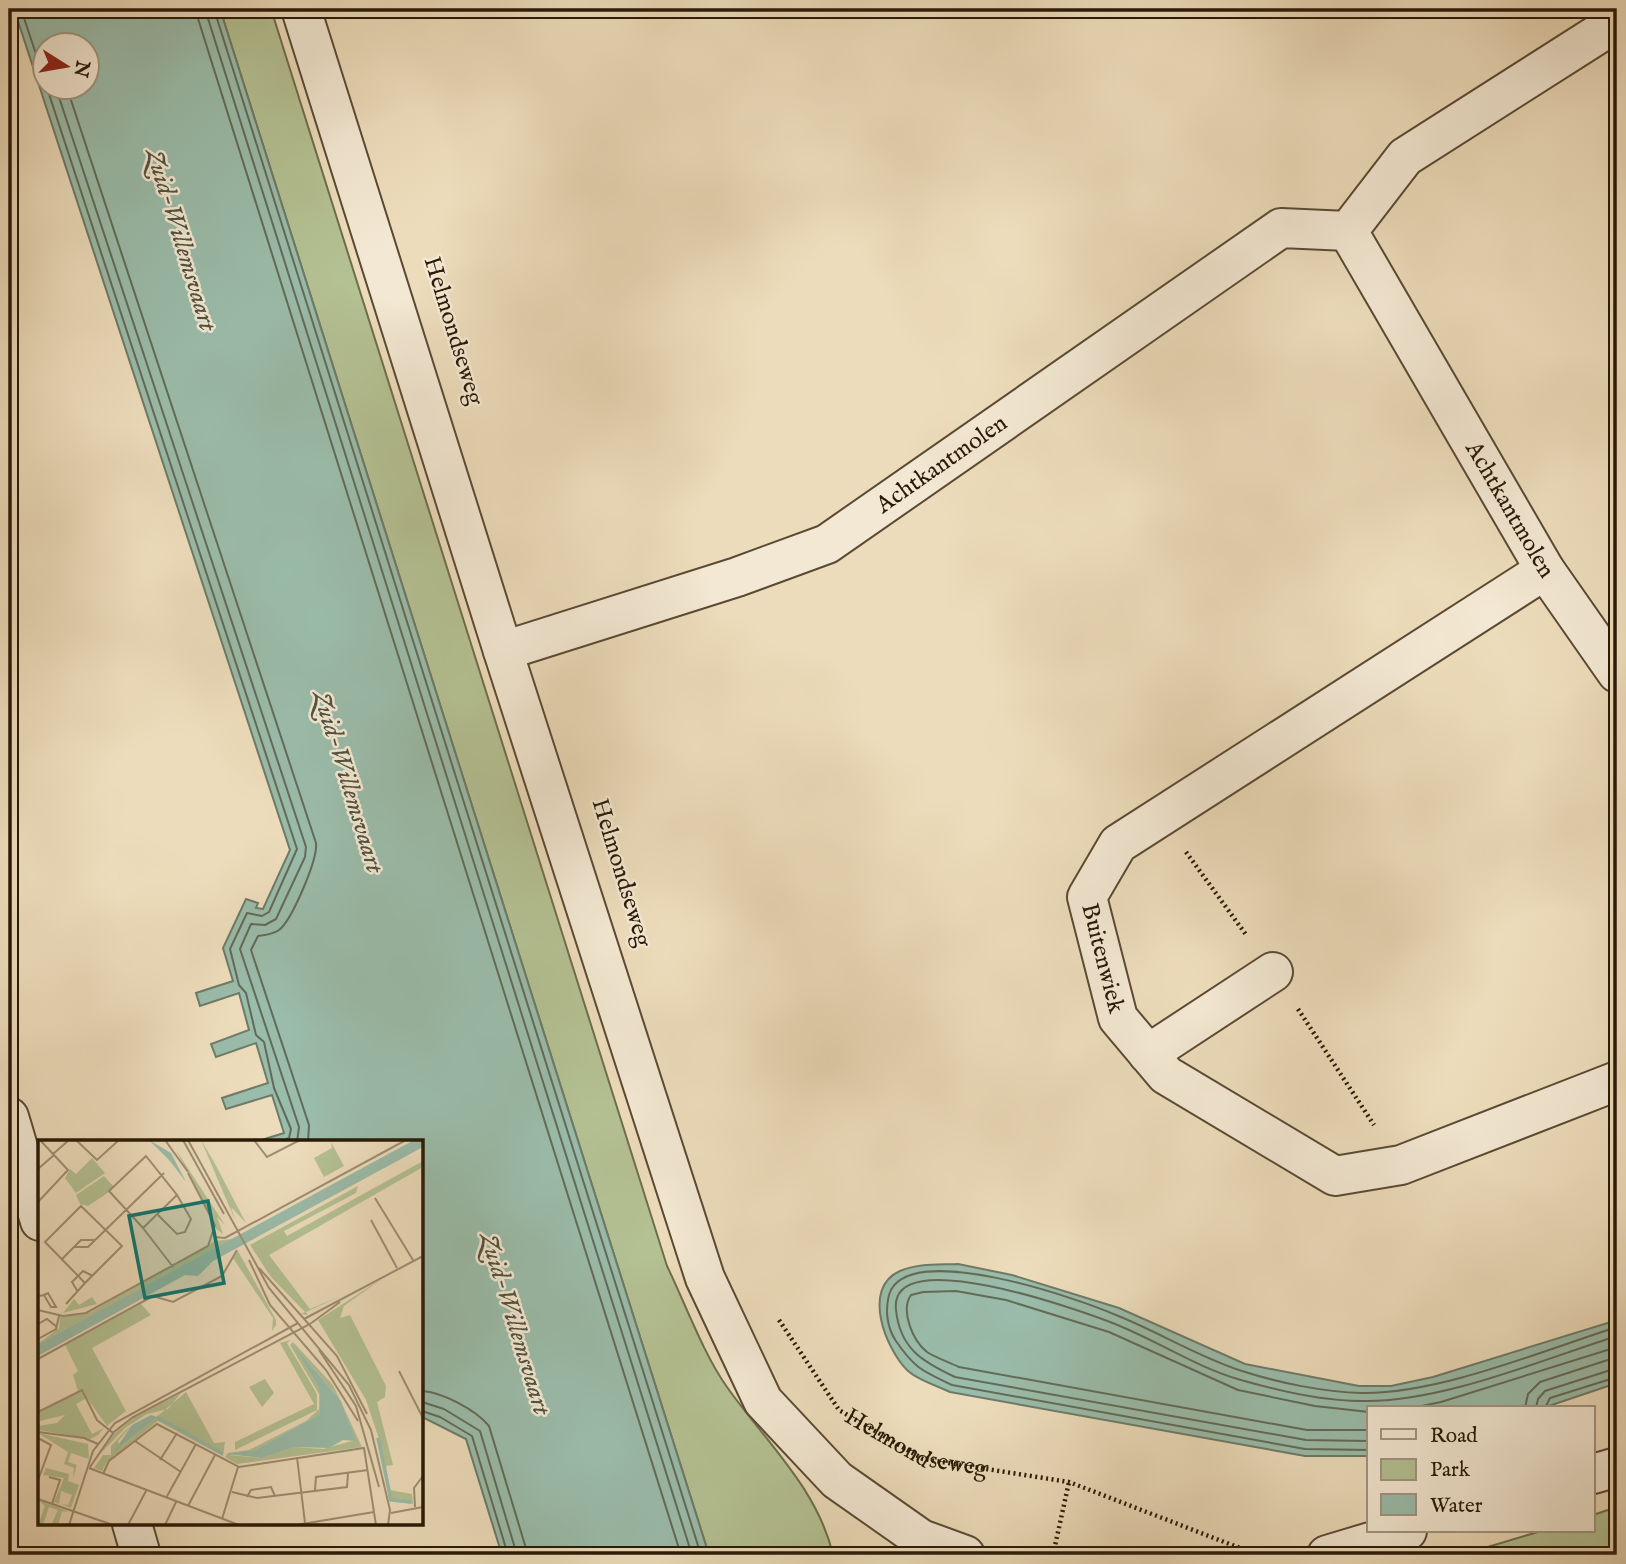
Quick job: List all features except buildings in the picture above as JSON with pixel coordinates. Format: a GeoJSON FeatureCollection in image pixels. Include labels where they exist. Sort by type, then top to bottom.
{"type":"FeatureCollection","features":[{"type":"Feature","properties":{"kind":"street","name":"Helmondseweg"},"geometry":{"type":"LineString","coordinates":[[301,9],[502,651],[705,1278],[763,1401],[837,1480],[917,1547],[965,1555]]}},
{"type":"Feature","properties":{"kind":"street"},"geometry":{"type":"LineString","coordinates":[[1348,231],[1405,157],[1617,22]]}},
{"type":"Feature","properties":{"kind":"street","name":"Achtkantmolen"},"geometry":{"type":"LineString","coordinates":[[502,651],[737,577],[827,544],[1281,228],[1348,231],[1545,570],[1617,673]]}},
{"type":"Feature","properties":{"kind":"street","name":"Buitenwiek"},"geometry":{"type":"LineString","coordinates":[[1545,570],[1118,844],[1087,897],[1118,1018],[1166,1075],[1335,1176],[1401,1165],[1617,1082]]}},
{"type":"Feature","properties":{"kind":"street"},"geometry":{"type":"LineString","coordinates":[[1148,1054],[1273,972]]}},
{"type":"Feature","properties":{"kind":"street"},"geometry":{"type":"LineString","coordinates":[[9,1117],[38,1214]]}},
{"type":"Feature","properties":{"kind":"street"},"geometry":{"type":"LineString","coordinates":[[1594,1474],[1617,1467]]}},
{"type":"Feature","properties":{"kind":"street"},"geometry":{"type":"LineString","coordinates":[[133,1526],[141,1555]]}},
{"type":"Feature","properties":{"kind":"street"},"geometry":{"type":"LineString","coordinates":[[1327,1555],[1404,1532]]}},
{"type":"Feature","properties":{"kind":"path"},"geometry":{"type":"LineString","coordinates":[[1365,1129],[1375,1127]]}},
{"type":"Feature","properties":{"kind":"path","name":"Helmondseweg"},"geometry":{"type":"LineString","coordinates":[[771,1309],[839,1410],[923,1460],[1069,1482],[1258,1555]]}},
{"type":"Feature","properties":{"kind":"path"},"geometry":{"type":"LineString","coordinates":[[1053,1555],[1069,1482]]}},
{"type":"Feature","properties":{"kind":"green space"},"geometry":{"type":"Polygon","coordinates":[[[220,9],[271,9],[667,1266],[719,1374],[803,1487],[826,1531],[833,1555],[709,1555],[220,9]]]}},
{"type":"Feature","properties":{"kind":"green space"},"geometry":{"type":"Polygon","coordinates":[[[1617,1507],[1617,1555],[1461,1555],[1538,1532],[1594,1532],[1594,1515],[1617,1507]]]}},
{"type":"Feature","properties":{"kind":"water","name":"Zuid-Willemsvaart"},"geometry":{"type":"Polygon","coordinates":[[[14,9],[220,9],[709,1555],[502,1555],[466,1439],[424,1418],[424,1140],[261,1140],[284,1133],[272,1095],[226,1109],[222,1098],[268,1083],[256,1043],[216,1057],[211,1044],[249,1030],[239,993],[200,1006],[196,993],[233,981],[223,948],[246,899],[258,903],[256,908],[263,909],[290,850],[45,102],[102,102],[102,32],[32,32],[32,64],[14,9]]]}},
{"type":"Feature","properties":{"kind":"water"},"geometry":{"type":"Polygon","coordinates":[[[958,1264],[1012,1275],[1119,1308],[1245,1364],[1359,1386],[1391,1386],[1433,1377],[1617,1320],[1617,1383],[1549,1406],[1367,1406],[1367,1456],[1305,1456],[950,1392],[916,1377],[899,1360],[885,1334],[880,1304],[888,1279],[907,1268],[958,1264]]]}}]}
